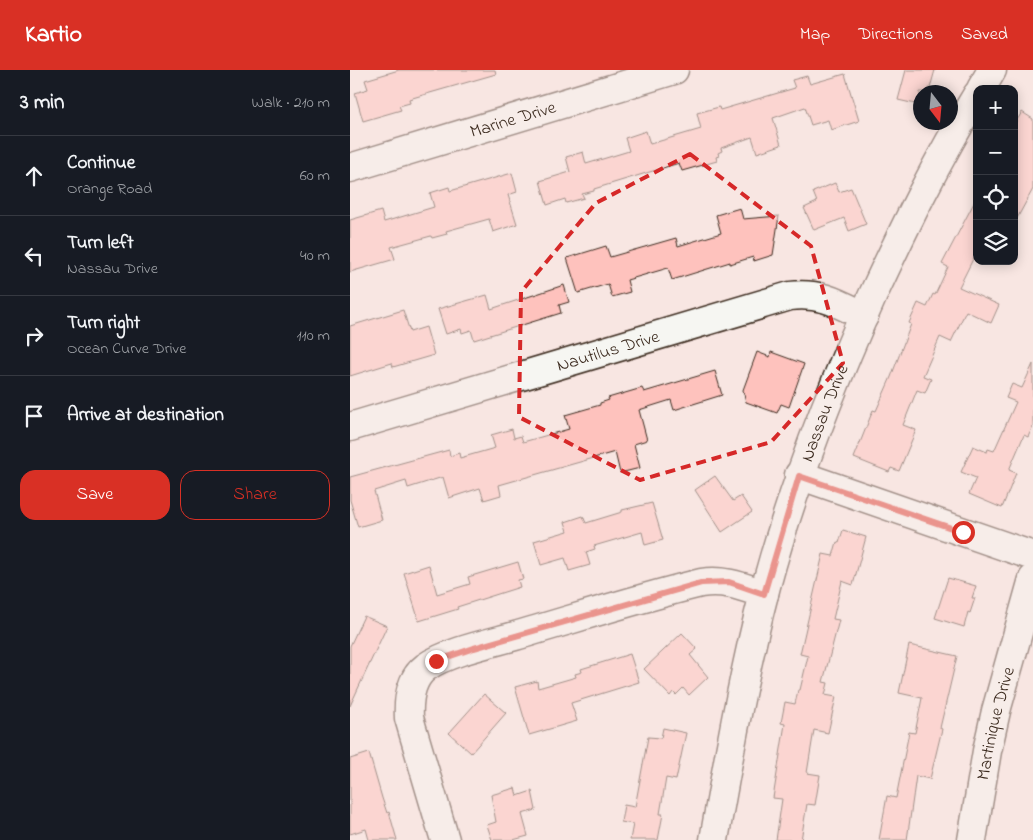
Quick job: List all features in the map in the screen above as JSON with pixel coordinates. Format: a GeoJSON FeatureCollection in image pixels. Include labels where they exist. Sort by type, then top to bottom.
{"type":"FeatureCollection","features":[{"type":"Feature","properties":{"kind":"street","name":"Marine Drive"},"geometry":{"type":"LineString","coordinates":[[350,168],[674,70]]}},
{"type":"Feature","properties":{"kind":"street"},"geometry":{"type":"LineString","coordinates":[[983,85],[992,70]]}},
{"type":"Feature","properties":{"kind":"street","name":"Nassau Drive"},"geometry":{"type":"LineString","coordinates":[[714,840],[736,715],[764,594],[799,476],[864,316],[924,188],[973,101]]}},
{"type":"Feature","properties":{"kind":"street","name":"Nautilus Drive"},"geometry":{"type":"LineString","coordinates":[[350,427],[790,296],[807,294],[822,297],[864,316]]}},
{"type":"Feature","properties":{"kind":"street"},"geometry":{"type":"LineString","coordinates":[[799,476],[1033,556]]}},
{"type":"Feature","properties":{"kind":"street","name":"Martinique Drive"},"geometry":{"type":"LineString","coordinates":[[972,840],[987,751],[996,711],[1033,579]]}},
{"type":"Feature","properties":{"kind":"street"},"geometry":{"type":"LineString","coordinates":[[446,840],[409,718],[409,700],[413,682],[426,667],[436,661],[474,648],[701,583],[729,582],[764,594]]}},
{"type":"Feature","properties":{"kind":"highlighted area"},"geometry":{"type":"Polygon","coordinates":[[[690,154],[811,246],[843,363],[771,442],[640,480],[519,417],[521,292],[596,203],[690,154]]]}},
{"type":"Feature","properties":{"kind":"building"},"geometry":{"type":"Polygon","coordinates":[[[399,70],[495,70],[496,74],[409,99],[410,103],[399,106],[401,110],[363,121],[355,93],[368,89],[365,80],[399,70]]]}},
{"type":"Feature","properties":{"kind":"building"},"geometry":{"type":"Polygon","coordinates":[[[906,70],[935,70],[931,85],[913,85],[913,103],[898,100],[906,70]]]}},
{"type":"Feature","properties":{"kind":"building"},"geometry":{"type":"Polygon","coordinates":[[[845,74],[859,121],[831,130],[828,120],[811,125],[805,107],[773,118],[781,145],[757,153],[752,137],[721,148],[722,151],[716,157],[717,161],[682,171],[679,163],[594,189],[594,191],[582,194],[584,198],[566,203],[565,199],[547,205],[540,181],[570,172],[566,157],[583,152],[586,164],[629,151],[625,138],[646,131],[650,144],[701,129],[697,113],[719,107],[720,110],[795,88],[792,80],[807,76],[810,84],[845,74]]]}},
{"type":"Feature","properties":{"kind":"building"},"geometry":{"type":"Polygon","coordinates":[[[1022,112],[1033,119],[1033,189],[1018,217],[1018,130],[1018,118],[1022,112]]]}},
{"type":"Feature","properties":{"kind":"building"},"geometry":{"type":"Polygon","coordinates":[[[512,173],[517,192],[508,195],[517,224],[493,232],[489,219],[446,231],[447,234],[432,238],[431,236],[391,247],[395,259],[350,272],[350,220],[381,211],[384,222],[434,207],[430,193],[449,187],[450,191],[512,173]]]}},
{"type":"Feature","properties":{"kind":"building"},"geometry":{"type":"Polygon","coordinates":[[[835,183],[839,192],[851,188],[866,224],[849,231],[844,218],[814,230],[804,208],[817,202],[813,192],[835,183]]]}},
{"type":"Feature","properties":{"kind":"building"},"geometry":{"type":"Polygon","coordinates":[[[973,205],[973,259],[959,287],[999,305],[991,323],[966,311],[951,342],[940,337],[923,376],[931,379],[925,393],[917,390],[903,425],[916,430],[899,471],[891,468],[889,472],[854,458],[873,410],[876,411],[891,377],[911,324],[909,323],[918,303],[927,307],[933,294],[935,295],[948,267],[942,264],[973,205]]]}},
{"type":"Feature","properties":{"kind":"building"},"geometry":{"type":"Polygon","coordinates":[[[740,208],[743,219],[779,216],[773,255],[754,261],[753,257],[730,264],[730,262],[672,280],[668,268],[627,280],[630,292],[612,297],[608,284],[578,293],[567,258],[606,246],[610,257],[676,238],[678,246],[721,233],[716,215],[740,208]]]}},
{"type":"Feature","properties":{"kind":"building"},"geometry":{"type":"Polygon","coordinates":[[[564,285],[569,302],[559,305],[561,313],[474,340],[471,330],[462,333],[461,329],[446,334],[438,309],[487,295],[491,309],[564,285]]]}},
{"type":"Feature","properties":{"kind":"building"},"geometry":{"type":"Polygon","coordinates":[[[403,310],[410,332],[426,327],[434,355],[393,367],[392,363],[350,376],[350,326],[403,310]]]}},
{"type":"Feature","properties":{"kind":"building"},"geometry":{"type":"Polygon","coordinates":[[[757,352],[770,357],[771,352],[804,364],[789,407],[781,404],[777,413],[746,402],[743,390],[757,352]]]}},
{"type":"Feature","properties":{"kind":"building"},"geometry":{"type":"Polygon","coordinates":[[[1033,364],[1033,426],[1028,437],[1024,435],[1009,470],[1016,473],[1002,508],[969,494],[976,478],[961,472],[973,446],[987,452],[988,449],[994,451],[1016,402],[1006,398],[1012,384],[1022,388],[1033,364]]]}},
{"type":"Feature","properties":{"kind":"building"},"geometry":{"type":"Polygon","coordinates":[[[715,371],[722,395],[674,410],[671,400],[639,410],[647,440],[634,444],[640,468],[620,473],[615,452],[499,485],[501,495],[484,500],[480,488],[449,498],[443,477],[408,488],[406,481],[374,491],[382,520],[358,527],[350,500],[350,477],[449,450],[450,456],[459,453],[460,458],[495,448],[491,435],[512,429],[514,438],[521,436],[523,442],[569,429],[565,415],[600,405],[600,403],[609,400],[608,398],[642,388],[644,392],[715,371]]]}},
{"type":"Feature","properties":{"kind":"building"},"geometry":{"type":"Polygon","coordinates":[[[715,476],[733,501],[741,496],[752,512],[722,532],[695,490],[715,476]]]}},
{"type":"Feature","properties":{"kind":"building"},"geometry":{"type":"Polygon","coordinates":[[[652,503],[663,540],[645,545],[642,532],[594,546],[595,549],[586,552],[590,565],[569,571],[565,558],[541,565],[534,541],[568,531],[565,522],[583,516],[586,523],[622,512],[622,510],[652,503]]]}},
{"type":"Feature","properties":{"kind":"building"},"geometry":{"type":"Polygon","coordinates":[[[843,530],[866,537],[853,585],[842,581],[833,619],[839,620],[823,682],[828,683],[825,695],[836,697],[828,733],[814,730],[807,773],[820,775],[815,805],[807,804],[801,840],[776,840],[782,799],[773,798],[785,724],[781,723],[785,702],[795,704],[798,690],[800,690],[808,656],[800,654],[823,554],[833,556],[843,530]]]}},
{"type":"Feature","properties":{"kind":"building"},"geometry":{"type":"Polygon","coordinates":[[[518,562],[523,579],[518,580],[520,587],[419,621],[404,573],[429,565],[437,594],[470,584],[468,577],[518,562]]]}},
{"type":"Feature","properties":{"kind":"building"},"geometry":{"type":"Polygon","coordinates":[[[948,578],[976,586],[972,598],[975,598],[970,613],[968,612],[964,627],[935,618],[948,578]]]}},
{"type":"Feature","properties":{"kind":"building"},"geometry":{"type":"Polygon","coordinates":[[[364,616],[387,626],[350,706],[350,646],[364,616]]]}},
{"type":"Feature","properties":{"kind":"building"},"geometry":{"type":"Polygon","coordinates":[[[682,633],[697,649],[690,655],[708,677],[689,695],[683,688],[676,695],[673,692],[670,696],[644,669],[682,633]]]}},
{"type":"Feature","properties":{"kind":"building"},"geometry":{"type":"Polygon","coordinates":[[[909,645],[957,656],[930,779],[916,776],[907,840],[879,840],[887,796],[896,798],[909,732],[915,733],[922,698],[899,693],[909,645]]]}},
{"type":"Feature","properties":{"kind":"building"},"geometry":{"type":"Polygon","coordinates":[[[630,654],[639,682],[571,703],[577,721],[529,735],[515,687],[537,681],[538,688],[576,677],[575,674],[582,672],[581,669],[630,654]]]}},
{"type":"Feature","properties":{"kind":"building"},"geometry":{"type":"Polygon","coordinates":[[[484,694],[506,713],[471,753],[449,733],[484,694]]]}},
{"type":"Feature","properties":{"kind":"building"},"geometry":{"type":"Polygon","coordinates":[[[663,728],[686,733],[676,780],[666,778],[660,814],[663,814],[658,840],[630,840],[633,824],[621,822],[624,805],[635,807],[648,737],[661,738],[663,728]]]}},
{"type":"Feature","properties":{"kind":"building"},"geometry":{"type":"Polygon","coordinates":[[[369,753],[397,840],[369,840],[366,829],[350,834],[350,759],[369,753]]]}},
{"type":"Feature","properties":{"kind":"building"},"geometry":{"type":"Polygon","coordinates":[[[515,788],[517,796],[532,791],[536,810],[522,814],[528,836],[513,840],[492,840],[487,825],[496,822],[491,795],[515,788]]]}},
{"type":"Feature","properties":{"kind":"route"},"geometry":{"type":"LineString","coordinates":[[436,661],[474,648],[701,583],[729,582],[764,594],[799,476],[963,532]]}}]}
